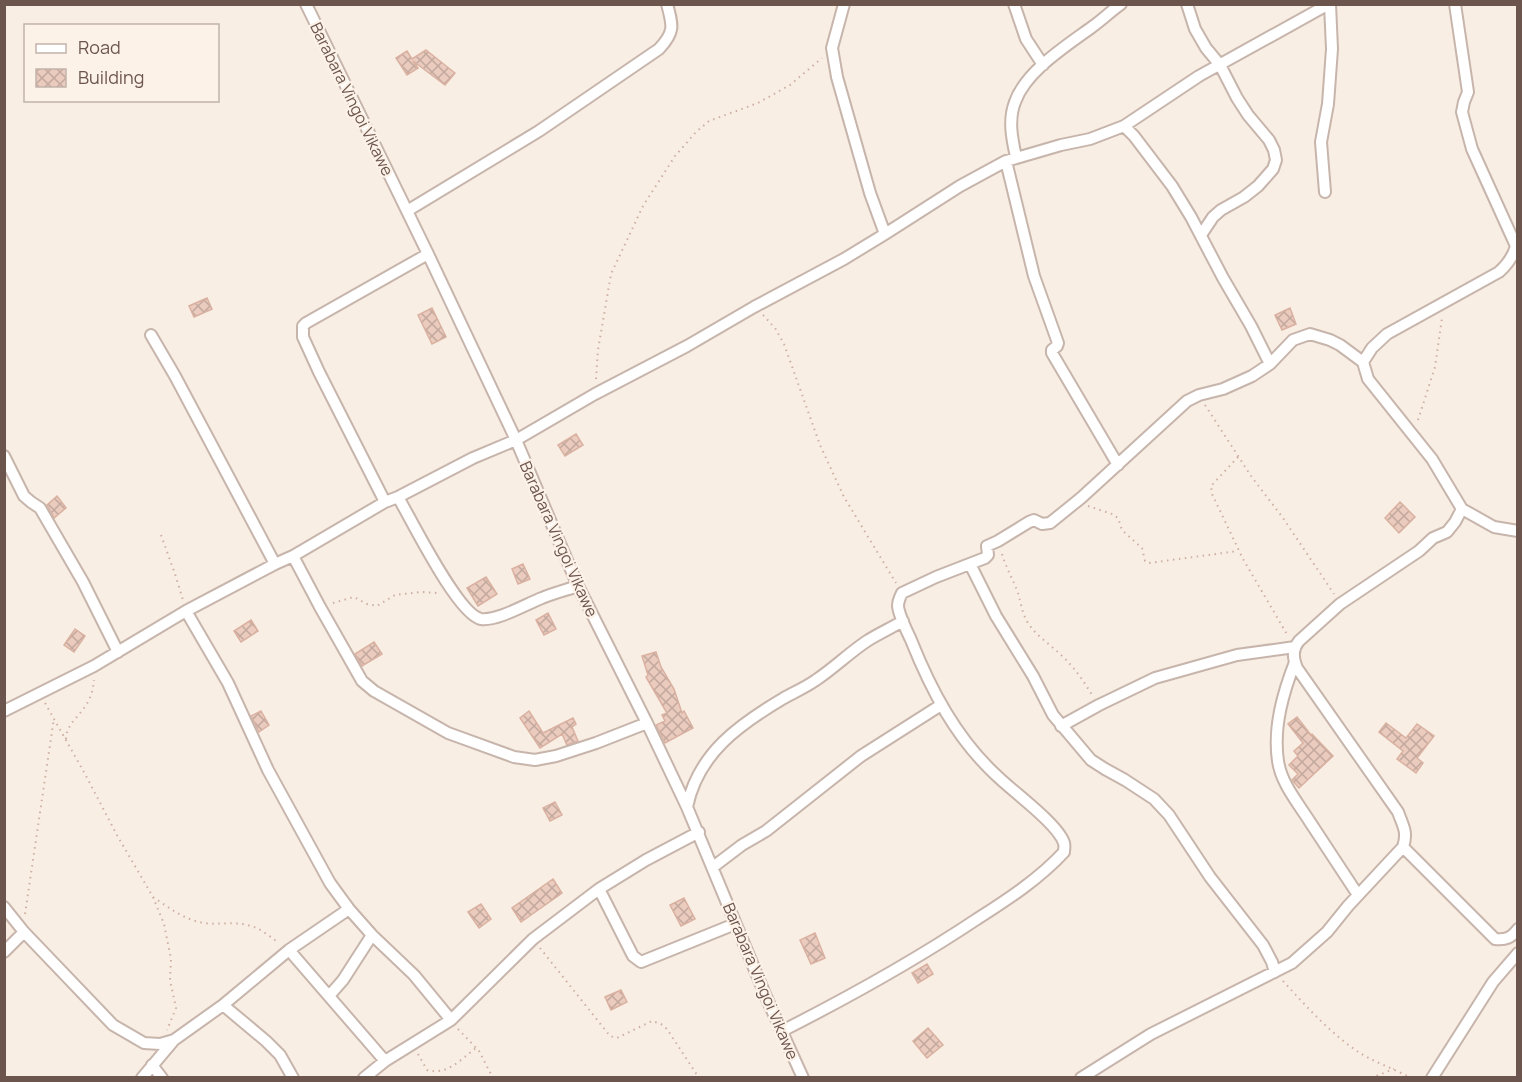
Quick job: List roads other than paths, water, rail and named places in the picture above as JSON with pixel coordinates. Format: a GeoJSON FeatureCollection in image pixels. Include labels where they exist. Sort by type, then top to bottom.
{"type":"FeatureCollection","features":[{"type":"Feature","properties":{"kind":"street","name":"Barabara Vingoi Vikawe"},"geometry":{"type":"LineString","coordinates":[[306,4],[516,440],[578,586],[699,832],[735,924],[803,1077]]}},
{"type":"Feature","properties":{"kind":"street"},"geometry":{"type":"LineString","coordinates":[[407,212],[539,131],[659,49],[666,42],[673,26],[667,4]]}},
{"type":"Feature","properties":{"kind":"street"},"geometry":{"type":"LineString","coordinates":[[844,4],[832,48],[837,77],[867,183],[885,234]]}},
{"type":"Feature","properties":{"kind":"street"},"geometry":{"type":"LineString","coordinates":[[1014,4],[1026,39],[1042,65]]}},
{"type":"Feature","properties":{"kind":"street"},"geometry":{"type":"LineString","coordinates":[[1118,465],[1052,353],[1058,343],[1034,276],[1011,159],[1011,132],[1015,102],[1042,65],[1122,4]]}},
{"type":"Feature","properties":{"kind":"street"},"geometry":{"type":"LineString","coordinates":[[1187,4],[1195,29],[1206,48],[1220,65],[1241,105],[1269,140],[1276,160],[1273,169],[1258,186],[1221,210],[1200,235]]}},
{"type":"Feature","properties":{"kind":"street"},"geometry":{"type":"LineString","coordinates":[[6,706],[40,693],[94,666],[186,611],[293,556],[385,502],[473,458],[516,440],[595,394],[844,259],[960,186],[1011,159],[1090,139],[1124,126],[1178,89],[1330,4],[1332,49],[1328,104],[1321,142],[1325,192]]}},
{"type":"Feature","properties":{"kind":"street"},"geometry":{"type":"LineString","coordinates":[[1363,362],[1372,348],[1387,334],[1499,272],[1514,255],[1517,245],[1472,149],[1462,112],[1468,92],[1455,4]]}},
{"type":"Feature","properties":{"kind":"street"},"geometry":{"type":"LineString","coordinates":[[1124,126],[1134,135],[1172,186],[1270,364]]}},
{"type":"Feature","properties":{"kind":"street"},"geometry":{"type":"LineString","coordinates":[[385,502],[319,372],[303,337],[303,326],[428,254]]}},
{"type":"Feature","properties":{"kind":"street"},"geometry":{"type":"LineString","coordinates":[[782,1031],[855,994],[957,933],[1007,899],[1064,852],[1063,842],[1057,832],[1034,808],[995,775],[972,751],[956,729],[929,682],[903,621],[898,606],[902,593],[985,558],[988,555],[987,546],[998,542],[1029,522],[1034,520],[1042,524],[1050,523],[1081,498],[1187,401],[1252,376],[1270,364],[1293,340],[1310,334],[1330,340],[1363,362],[1368,379],[1432,459],[1462,509],[1494,527],[1518,531]]}},
{"type":"Feature","properties":{"kind":"street"},"geometry":{"type":"LineString","coordinates":[[151,335],[275,564]]}},
{"type":"Feature","properties":{"kind":"street"},"geometry":{"type":"LineString","coordinates":[[4,456],[24,496],[40,508],[69,557],[118,652]]}},
{"type":"Feature","properties":{"kind":"street"},"geometry":{"type":"LineString","coordinates":[[398,497],[442,575],[476,617],[494,618],[544,597],[578,586]]}},
{"type":"Feature","properties":{"kind":"street"},"geometry":{"type":"LineString","coordinates":[[1358,895],[1285,783],[1278,762],[1277,735],[1285,689],[1294,662],[1294,647],[1340,604],[1419,551],[1433,538],[1447,532],[1462,509]]}},
{"type":"Feature","properties":{"kind":"street"},"geometry":{"type":"LineString","coordinates":[[293,556],[362,681],[368,687],[448,733],[514,757],[535,759],[556,756],[647,723]]}},
{"type":"Feature","properties":{"kind":"street"},"geometry":{"type":"LineString","coordinates":[[970,564],[996,616],[1025,662],[1053,716],[1091,760],[1154,799],[1169,815],[1210,877],[1263,945],[1275,972]]}},
{"type":"Feature","properties":{"kind":"street"},"geometry":{"type":"LineString","coordinates":[[186,611],[228,683],[268,770],[330,883],[349,909],[372,935],[414,975],[451,1020]]}},
{"type":"Feature","properties":{"kind":"street"},"geometry":{"type":"LineString","coordinates":[[687,807],[690,792],[700,770],[739,727],[815,681],[867,641],[903,621]]}},
{"type":"Feature","properties":{"kind":"street"},"geometry":{"type":"LineString","coordinates":[[1061,726],[1155,678],[1237,656],[1294,647]]}},
{"type":"Feature","properties":{"kind":"street"},"geometry":{"type":"LineString","coordinates":[[1081,1077],[1151,1034],[1292,963],[1327,932],[1403,847],[1406,832],[1398,812],[1294,662]]}},
{"type":"Feature","properties":{"kind":"street"},"geometry":{"type":"LineString","coordinates":[[713,867],[772,826],[861,756],[942,705]]}},
{"type":"Feature","properties":{"kind":"street"},"geometry":{"type":"LineString","coordinates":[[364,1077],[385,1061],[451,1020],[533,939],[599,889],[646,860],[699,832]]}},
{"type":"Feature","properties":{"kind":"street"},"geometry":{"type":"LineString","coordinates":[[1403,847],[1495,939],[1508,939],[1516,934]]}},
{"type":"Feature","properties":{"kind":"street"},"geometry":{"type":"LineString","coordinates":[[599,889],[633,956],[641,962],[735,924]]}},
{"type":"Feature","properties":{"kind":"street"},"geometry":{"type":"LineString","coordinates":[[4,907],[24,932],[113,1025],[144,1043],[160,1044],[174,1040]]}},
{"type":"Feature","properties":{"kind":"street"},"geometry":{"type":"LineString","coordinates":[[142,1077],[174,1040],[223,1005],[289,950],[349,909]]}},
{"type":"Feature","properties":{"kind":"street"},"geometry":{"type":"LineString","coordinates":[[4,952],[24,932]]}},
{"type":"Feature","properties":{"kind":"street"},"geometry":{"type":"LineString","coordinates":[[329,996],[343,980],[372,935]]}},
{"type":"Feature","properties":{"kind":"street"},"geometry":{"type":"LineString","coordinates":[[289,950],[385,1061]]}},
{"type":"Feature","properties":{"kind":"street"},"geometry":{"type":"LineString","coordinates":[[1432,1077],[1493,982],[1518,953]]}},
{"type":"Feature","properties":{"kind":"street"},"geometry":{"type":"LineString","coordinates":[[223,1005],[267,1041],[280,1055],[293,1077]]}},
{"type":"Feature","properties":{"kind":"street"},"geometry":{"type":"LineString","coordinates":[[152,1065],[162,1077]]}}]}
